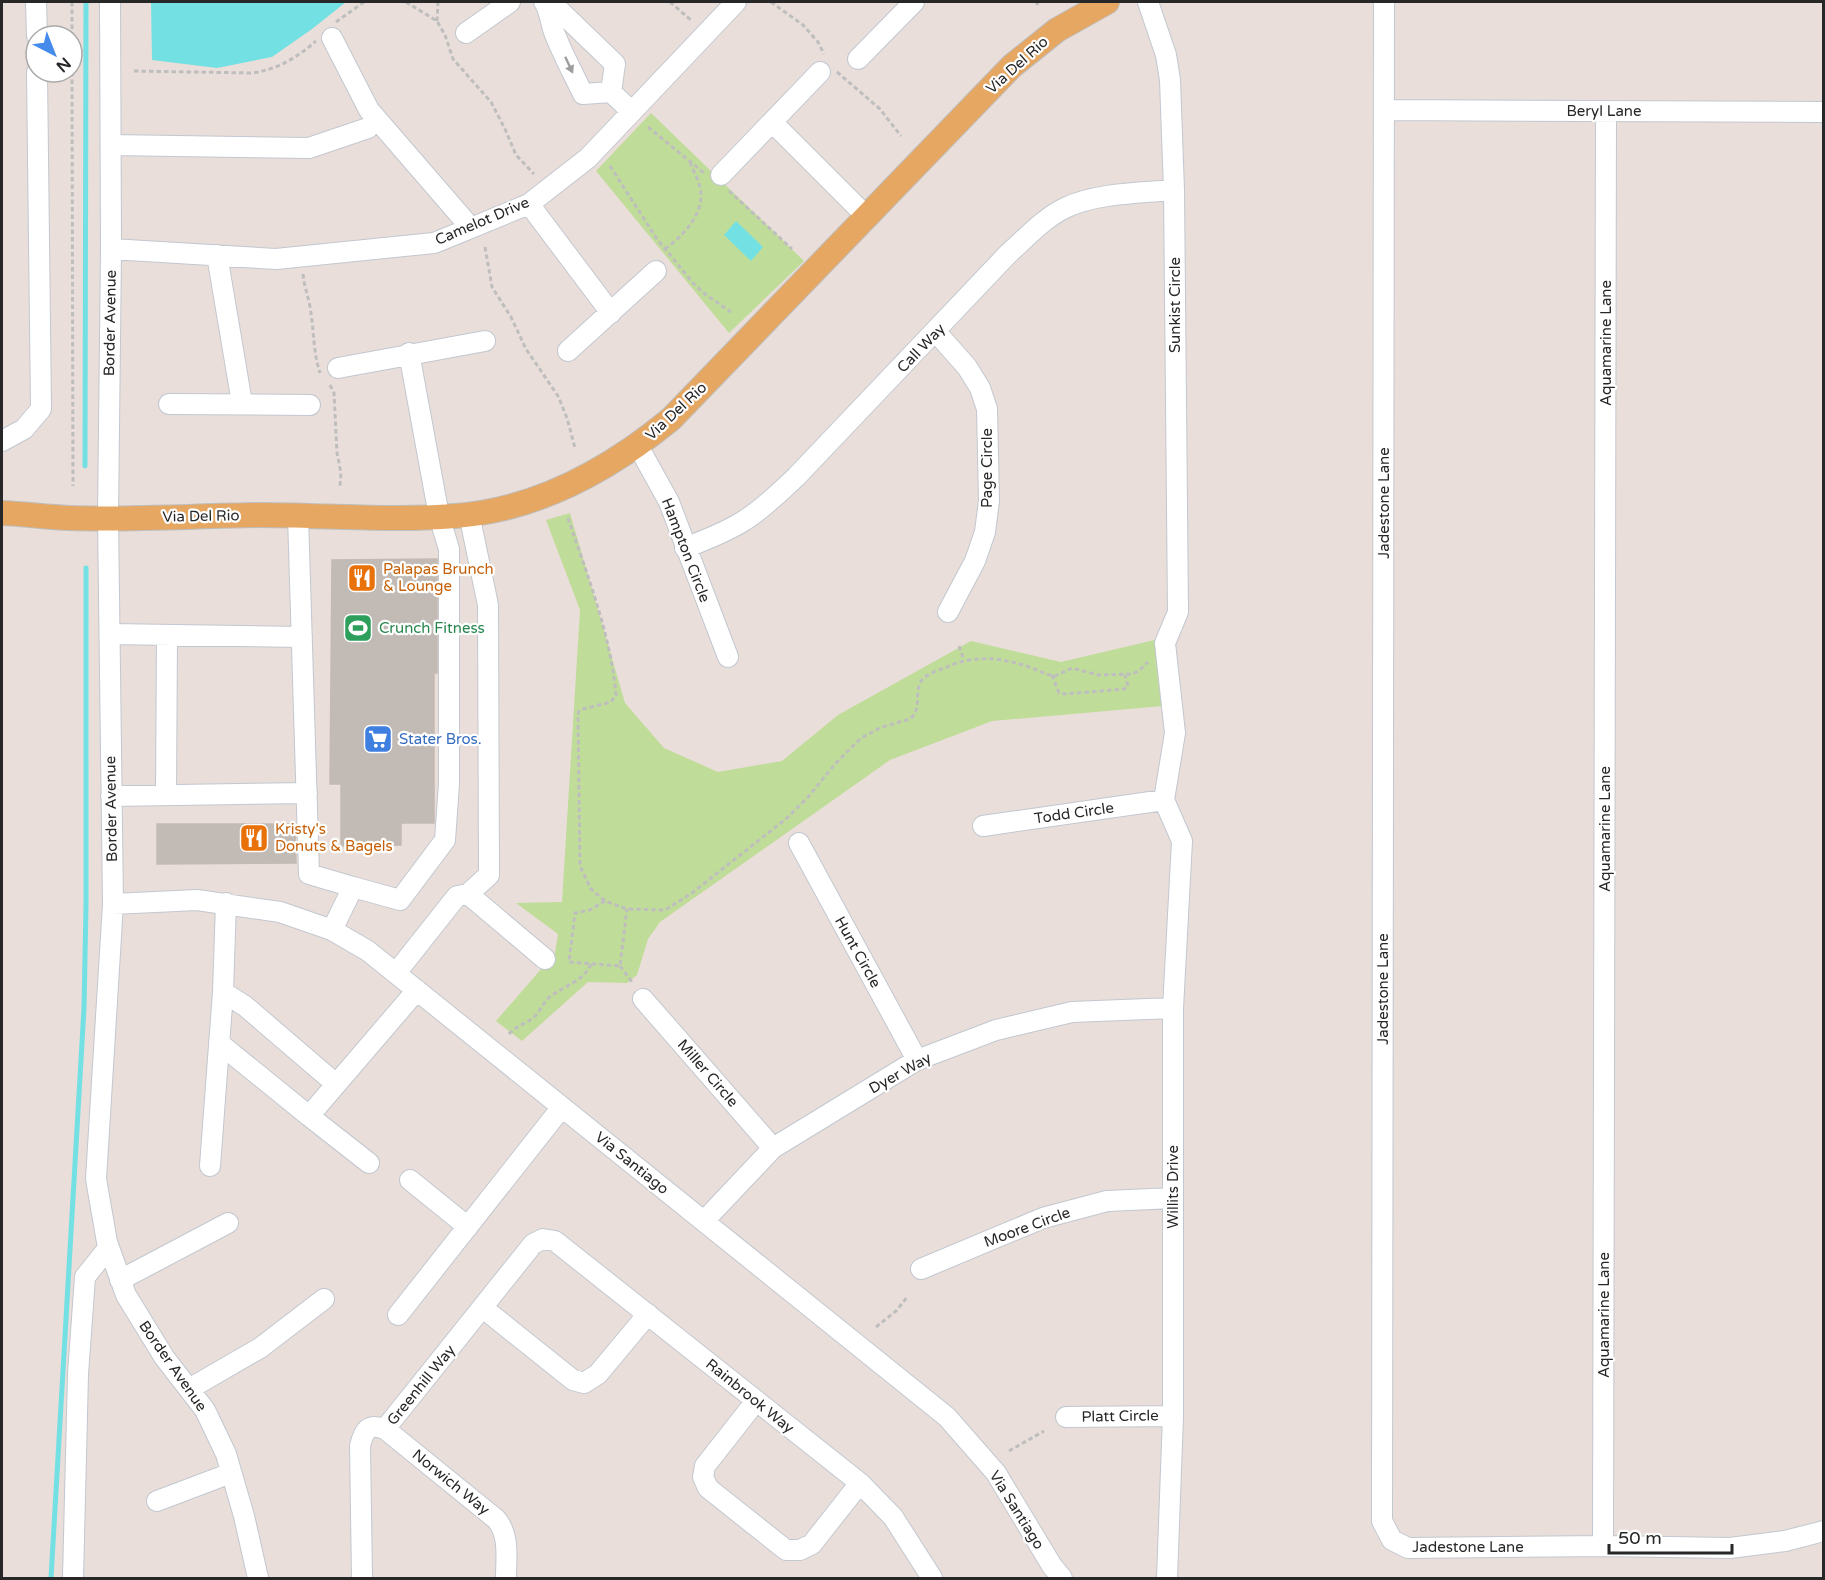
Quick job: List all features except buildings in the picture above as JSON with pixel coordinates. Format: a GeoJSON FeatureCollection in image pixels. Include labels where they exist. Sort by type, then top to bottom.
{"type":"FeatureCollection","features":[{"type":"Feature","properties":{"kind":"main road","name":"Via Del Rio"},"geometry":{"type":"LineString","coordinates":[[2,513],[70,518],[439,516],[469,514],[528,501],[556,491],[598,471],[638,446],[671,419],[1012,66],[1058,30],[1107,2]]}},
{"type":"Feature","properties":{"kind":"street"},"geometry":{"type":"LineString","coordinates":[[36,2],[37,24]]}},
{"type":"Feature","properties":{"kind":"street","name":"Border Avenue"},"geometry":{"type":"LineString","coordinates":[[110,2],[111,249],[108,518],[112,904],[96,1179],[109,1247],[126,1294],[164,1357],[205,1410],[225,1454],[244,1516],[258,1578]]}},
{"type":"Feature","properties":{"kind":"street"},"geometry":{"type":"LineString","coordinates":[[466,33],[510,2]]}},
{"type":"Feature","properties":{"kind":"street","name":"Camelot Drive"},"geometry":{"type":"LineString","coordinates":[[111,249],[276,258],[434,243],[529,204],[588,158],[736,2]]}},
{"type":"Feature","properties":{"kind":"street","name":"Sunkist Circle"},"geometry":{"type":"LineString","coordinates":[[1148,2],[1166,55],[1170,80],[1174,190],[1178,612],[1165,643],[1175,733],[1164,800]]}},
{"type":"Feature","properties":{"kind":"street","name":"Jadestone Lane"},"geometry":{"type":"LineString","coordinates":[[1384,2],[1382,1521],[1392,1540],[1408,1548],[1603,1546],[1731,1548],[1785,1541],[1824,1531]]}},
{"type":"Feature","properties":{"kind":"street"},"geometry":{"type":"LineString","coordinates":[[858,59],[903,5]]}},
{"type":"Feature","properties":{"kind":"street"},"geometry":{"type":"LineString","coordinates":[[611,92],[615,64],[560,10],[547,6],[555,37],[583,94],[611,92],[632,112]]}},
{"type":"Feature","properties":{"kind":"street"},"geometry":{"type":"LineString","coordinates":[[329,33],[369,110],[471,228]]}},
{"type":"Feature","properties":{"kind":"street"},"geometry":{"type":"LineString","coordinates":[[722,175],[820,72]]}},
{"type":"Feature","properties":{"kind":"street"},"geometry":{"type":"LineString","coordinates":[[2,441],[24,429],[41,409],[37,84]]}},
{"type":"Feature","properties":{"kind":"street","name":"Beryl Lane"},"geometry":{"type":"LineString","coordinates":[[1385,110],[1824,112]]}},
{"type":"Feature","properties":{"kind":"street","name":"Aquamarine Lane"},"geometry":{"type":"LineString","coordinates":[[1603,1546],[1606,111]]}},
{"type":"Feature","properties":{"kind":"street"},"geometry":{"type":"LineString","coordinates":[[772,122],[867,217]]}},
{"type":"Feature","properties":{"kind":"street"},"geometry":{"type":"LineString","coordinates":[[111,145],[309,148],[368,128]]}},
{"type":"Feature","properties":{"kind":"street","name":"Call Way"},"geometry":{"type":"LineString","coordinates":[[685,548],[729,529],[764,507],[796,477],[1008,254],[1036,228],[1065,208],[1096,198],[1174,190]]}},
{"type":"Feature","properties":{"kind":"street"},"geometry":{"type":"LineString","coordinates":[[529,204],[611,313]]}},
{"type":"Feature","properties":{"kind":"street"},"geometry":{"type":"LineString","coordinates":[[217,255],[242,403]]}},
{"type":"Feature","properties":{"kind":"street"},"geometry":{"type":"LineString","coordinates":[[568,351],[656,271]]}},
{"type":"Feature","properties":{"kind":"street","name":"Page Circle"},"geometry":{"type":"LineString","coordinates":[[936,332],[967,367],[980,388],[987,409],[989,501],[985,532],[975,561],[948,612]]}},
{"type":"Feature","properties":{"kind":"street"},"geometry":{"type":"LineString","coordinates":[[338,368],[409,353],[485,341]]}},
{"type":"Feature","properties":{"kind":"street"},"geometry":{"type":"LineString","coordinates":[[298,516],[309,874],[400,900],[445,840],[449,751],[449,549],[439,516],[409,353]]}},
{"type":"Feature","properties":{"kind":"street"},"geometry":{"type":"LineString","coordinates":[[169,404],[310,405]]}},
{"type":"Feature","properties":{"kind":"street","name":"Hampton Circle"},"geometry":{"type":"LineString","coordinates":[[638,446],[669,502],[728,657]]}},
{"type":"Feature","properties":{"kind":"street"},"geometry":{"type":"LineString","coordinates":[[396,973],[457,896],[468,894],[489,875],[489,605],[469,514]]}},
{"type":"Feature","properties":{"kind":"street"},"geometry":{"type":"LineString","coordinates":[[110,634],[302,636]]}},
{"type":"Feature","properties":{"kind":"street"},"geometry":{"type":"LineString","coordinates":[[166,795],[167,635]]}},
{"type":"Feature","properties":{"kind":"street"},"geometry":{"type":"LineString","coordinates":[[111,796],[307,793]]}},
{"type":"Feature","properties":{"kind":"street","name":"Todd Circle"},"geometry":{"type":"LineString","coordinates":[[983,826],[1164,800]]}},
{"type":"Feature","properties":{"kind":"street","name":"Willits Drive"},"geometry":{"type":"LineString","coordinates":[[1164,800],[1182,841],[1173,1008],[1173,1416],[1167,1578]]}},
{"type":"Feature","properties":{"kind":"street","name":"Hunt Circle"},"geometry":{"type":"LineString","coordinates":[[800,843],[917,1060]]}},
{"type":"Feature","properties":{"kind":"street"},"geometry":{"type":"LineString","coordinates":[[332,930],[353,887]]}},
{"type":"Feature","properties":{"kind":"street"},"geometry":{"type":"LineString","coordinates":[[468,894],[545,959]]}},
{"type":"Feature","properties":{"kind":"street","name":"Via Santiago"},"geometry":{"type":"LineString","coordinates":[[112,904],[197,900],[280,912],[332,930],[368,951],[946,1417],[996,1473],[1052,1566],[1062,1578]]}},
{"type":"Feature","properties":{"kind":"street"},"geometry":{"type":"LineString","coordinates":[[210,1166],[223,992],[226,903]]}},
{"type":"Feature","properties":{"kind":"street"},"geometry":{"type":"LineString","coordinates":[[309,1116],[417,990]]}},
{"type":"Feature","properties":{"kind":"street"},"geometry":{"type":"LineString","coordinates":[[223,992],[245,1006],[336,1084]]}},
{"type":"Feature","properties":{"kind":"street","name":"Miller Circle"},"geometry":{"type":"LineString","coordinates":[[643,999],[773,1148]]}},
{"type":"Feature","properties":{"kind":"street","name":"Dyer Way"},"geometry":{"type":"LineString","coordinates":[[704,1221],[773,1148],[917,1060],[996,1030],[1072,1012],[1173,1008]]}},
{"type":"Feature","properties":{"kind":"street"},"geometry":{"type":"LineString","coordinates":[[219,1043],[369,1163]]}},
{"type":"Feature","properties":{"kind":"street"},"geometry":{"type":"LineString","coordinates":[[398,1315],[562,1107]]}},
{"type":"Feature","properties":{"kind":"street"},"geometry":{"type":"LineString","coordinates":[[410,1180],[468,1227]]}},
{"type":"Feature","properties":{"kind":"street","name":"Moore Circle"},"geometry":{"type":"LineString","coordinates":[[921,1269],[1043,1218],[1107,1201],[1173,1198]]}},
{"type":"Feature","properties":{"kind":"street"},"geometry":{"type":"LineString","coordinates":[[120,1280],[228,1222]]}},
{"type":"Feature","properties":{"kind":"street","name":"Greenhill Way"},"geometry":{"type":"LineString","coordinates":[[362,1578],[360,1446],[363,1437],[368,1428],[376,1425],[385,1429],[533,1244],[543,1239]]}},
{"type":"Feature","properties":{"kind":"street","name":"Rainbrook Way"},"geometry":{"type":"LineString","coordinates":[[543,1239],[555,1241],[860,1483],[893,1516],[932,1578]]}},
{"type":"Feature","properties":{"kind":"street"},"geometry":{"type":"LineString","coordinates":[[73,1578],[78,1374],[85,1277],[109,1247]]}},
{"type":"Feature","properties":{"kind":"street"},"geometry":{"type":"LineString","coordinates":[[189,1389],[260,1348],[324,1299]]}},
{"type":"Feature","properties":{"kind":"street"},"geometry":{"type":"LineString","coordinates":[[483,1308],[573,1380],[584,1383],[598,1374],[648,1314]]}},
{"type":"Feature","properties":{"kind":"street"},"geometry":{"type":"LineString","coordinates":[[756,1401],[705,1466],[703,1477],[708,1488],[777,1543],[786,1550],[800,1550],[812,1544],[860,1483]]}},
{"type":"Feature","properties":{"kind":"street","name":"Platt Circle"},"geometry":{"type":"LineString","coordinates":[[1066,1417],[1173,1416]]}},
{"type":"Feature","properties":{"kind":"street","name":"Norwich Way"},"geometry":{"type":"LineString","coordinates":[[385,1429],[503,1527],[506,1578]]}},
{"type":"Feature","properties":{"kind":"street"},"geometry":{"type":"LineString","coordinates":[[157,1501],[231,1473]]}},
{"type":"Feature","properties":{"kind":"path"},"geometry":{"type":"LineString","coordinates":[[72,2],[72,24]]}},
{"type":"Feature","properties":{"kind":"path"},"geometry":{"type":"LineString","coordinates":[[135,71],[239,74],[265,71],[292,59],[329,33],[364,2]]}},
{"type":"Feature","properties":{"kind":"path"},"geometry":{"type":"LineString","coordinates":[[406,2],[437,21],[445,35],[453,59],[491,102],[506,129],[509,142],[516,155],[534,174]]}},
{"type":"Feature","properties":{"kind":"path"},"geometry":{"type":"LineString","coordinates":[[437,21],[438,2]]}},
{"type":"Feature","properties":{"kind":"path"},"geometry":{"type":"LineString","coordinates":[[670,2],[692,21]]}},
{"type":"Feature","properties":{"kind":"path"},"geometry":{"type":"LineString","coordinates":[[72,84],[73,486]]}},
{"type":"Feature","properties":{"kind":"path"},"geometry":{"type":"LineString","coordinates":[[665,249],[679,239],[687,228],[701,197],[690,161]]}},
{"type":"Feature","properties":{"kind":"path"},"geometry":{"type":"LineString","coordinates":[[610,166],[665,249],[698,289],[731,312]]}},
{"type":"Feature","properties":{"kind":"path"},"geometry":{"type":"LineString","coordinates":[[485,247],[492,287],[511,317],[526,348],[558,396],[575,448]]}},
{"type":"Feature","properties":{"kind":"path"},"geometry":{"type":"LineString","coordinates":[[568,518],[593,593],[615,678],[615,699],[583,709],[578,715],[579,859],[588,885],[597,896],[627,909],[665,910],[692,893],[780,823],[809,796],[828,771],[861,738],[882,727],[910,719],[918,706],[918,688],[923,679],[964,660],[981,658],[1012,662],[1052,675],[1059,675],[1072,668],[1098,675],[1125,675],[1140,670],[1150,659]]}},
{"type":"Feature","properties":{"kind":"path"},"geometry":{"type":"LineString","coordinates":[[958,646],[964,660]]}},
{"type":"Feature","properties":{"kind":"path"},"geometry":{"type":"LineString","coordinates":[[1052,675],[1056,689],[1059,693],[1065,694],[1124,689],[1128,686],[1125,675]]}},
{"type":"Feature","properties":{"kind":"path"},"geometry":{"type":"LineString","coordinates":[[780,823],[784,828]]}},
{"type":"Feature","properties":{"kind":"path"},"geometry":{"type":"LineString","coordinates":[[605,901],[590,910],[574,913],[568,962],[620,966]]}},
{"type":"Feature","properties":{"kind":"path"},"geometry":{"type":"LineString","coordinates":[[627,909],[620,966],[632,982]]}},
{"type":"Feature","properties":{"kind":"path"},"geometry":{"type":"LineString","coordinates":[[509,1034],[534,1017],[549,998],[586,973],[591,964]]}},
{"type":"Feature","properties":{"kind":"path"},"geometry":{"type":"LineString","coordinates":[[876,1327],[896,1311],[908,1296]]}},
{"type":"Feature","properties":{"kind":"path"},"geometry":{"type":"LineString","coordinates":[[1010,1451],[1044,1431]]}},
{"type":"Feature","properties":{"kind":"green space"},"geometry":{"type":"Polygon","coordinates":[[[651,113],[804,261],[729,333],[596,171],[651,113]]]}},
{"type":"Feature","properties":{"kind":"green space"},"geometry":{"type":"Polygon","coordinates":[[[570,513],[625,703],[664,748],[718,772],[782,761],[838,715],[971,641],[1061,662],[1163,638],[1163,706],[992,721],[890,760],[660,922],[648,939],[637,975],[627,983],[588,982],[522,1041],[496,1021],[555,953],[558,934],[516,903],[562,902],[580,610],[546,520],[570,513]]]}},
{"type":"Feature","properties":{"kind":"water"},"geometry":{"type":"Polygon","coordinates":[[[151,2],[346,2],[272,57],[217,68],[152,60],[151,2]]]}},
{"type":"Feature","properties":{"kind":"water"},"geometry":{"type":"Polygon","coordinates":[[[736,221],[763,247],[751,261],[724,235],[736,221]]]}},
{"type":"Feature","properties":{"kind":"waterway"},"geometry":{"type":"LineString","coordinates":[[85,466],[86,2]]}},
{"type":"Feature","properties":{"kind":"waterway"},"geometry":{"type":"LineString","coordinates":[[51,1578],[84,1008],[86,568]]}},
{"type":"Feature","properties":{"kind":"place","name":"Palapas Brunch & Lounge"},"geometry":{"type":"Point","coordinates":[362,578]}},
{"type":"Feature","properties":{"kind":"place","name":"Crunch Fitness"},"geometry":{"type":"Point","coordinates":[358,628]}},
{"type":"Feature","properties":{"kind":"place","name":"Stater Bros."},"geometry":{"type":"Point","coordinates":[378,739]}},
{"type":"Feature","properties":{"kind":"place","name":"Kristy's Donuts & Bagels"},"geometry":{"type":"Point","coordinates":[254,838]}}]}
